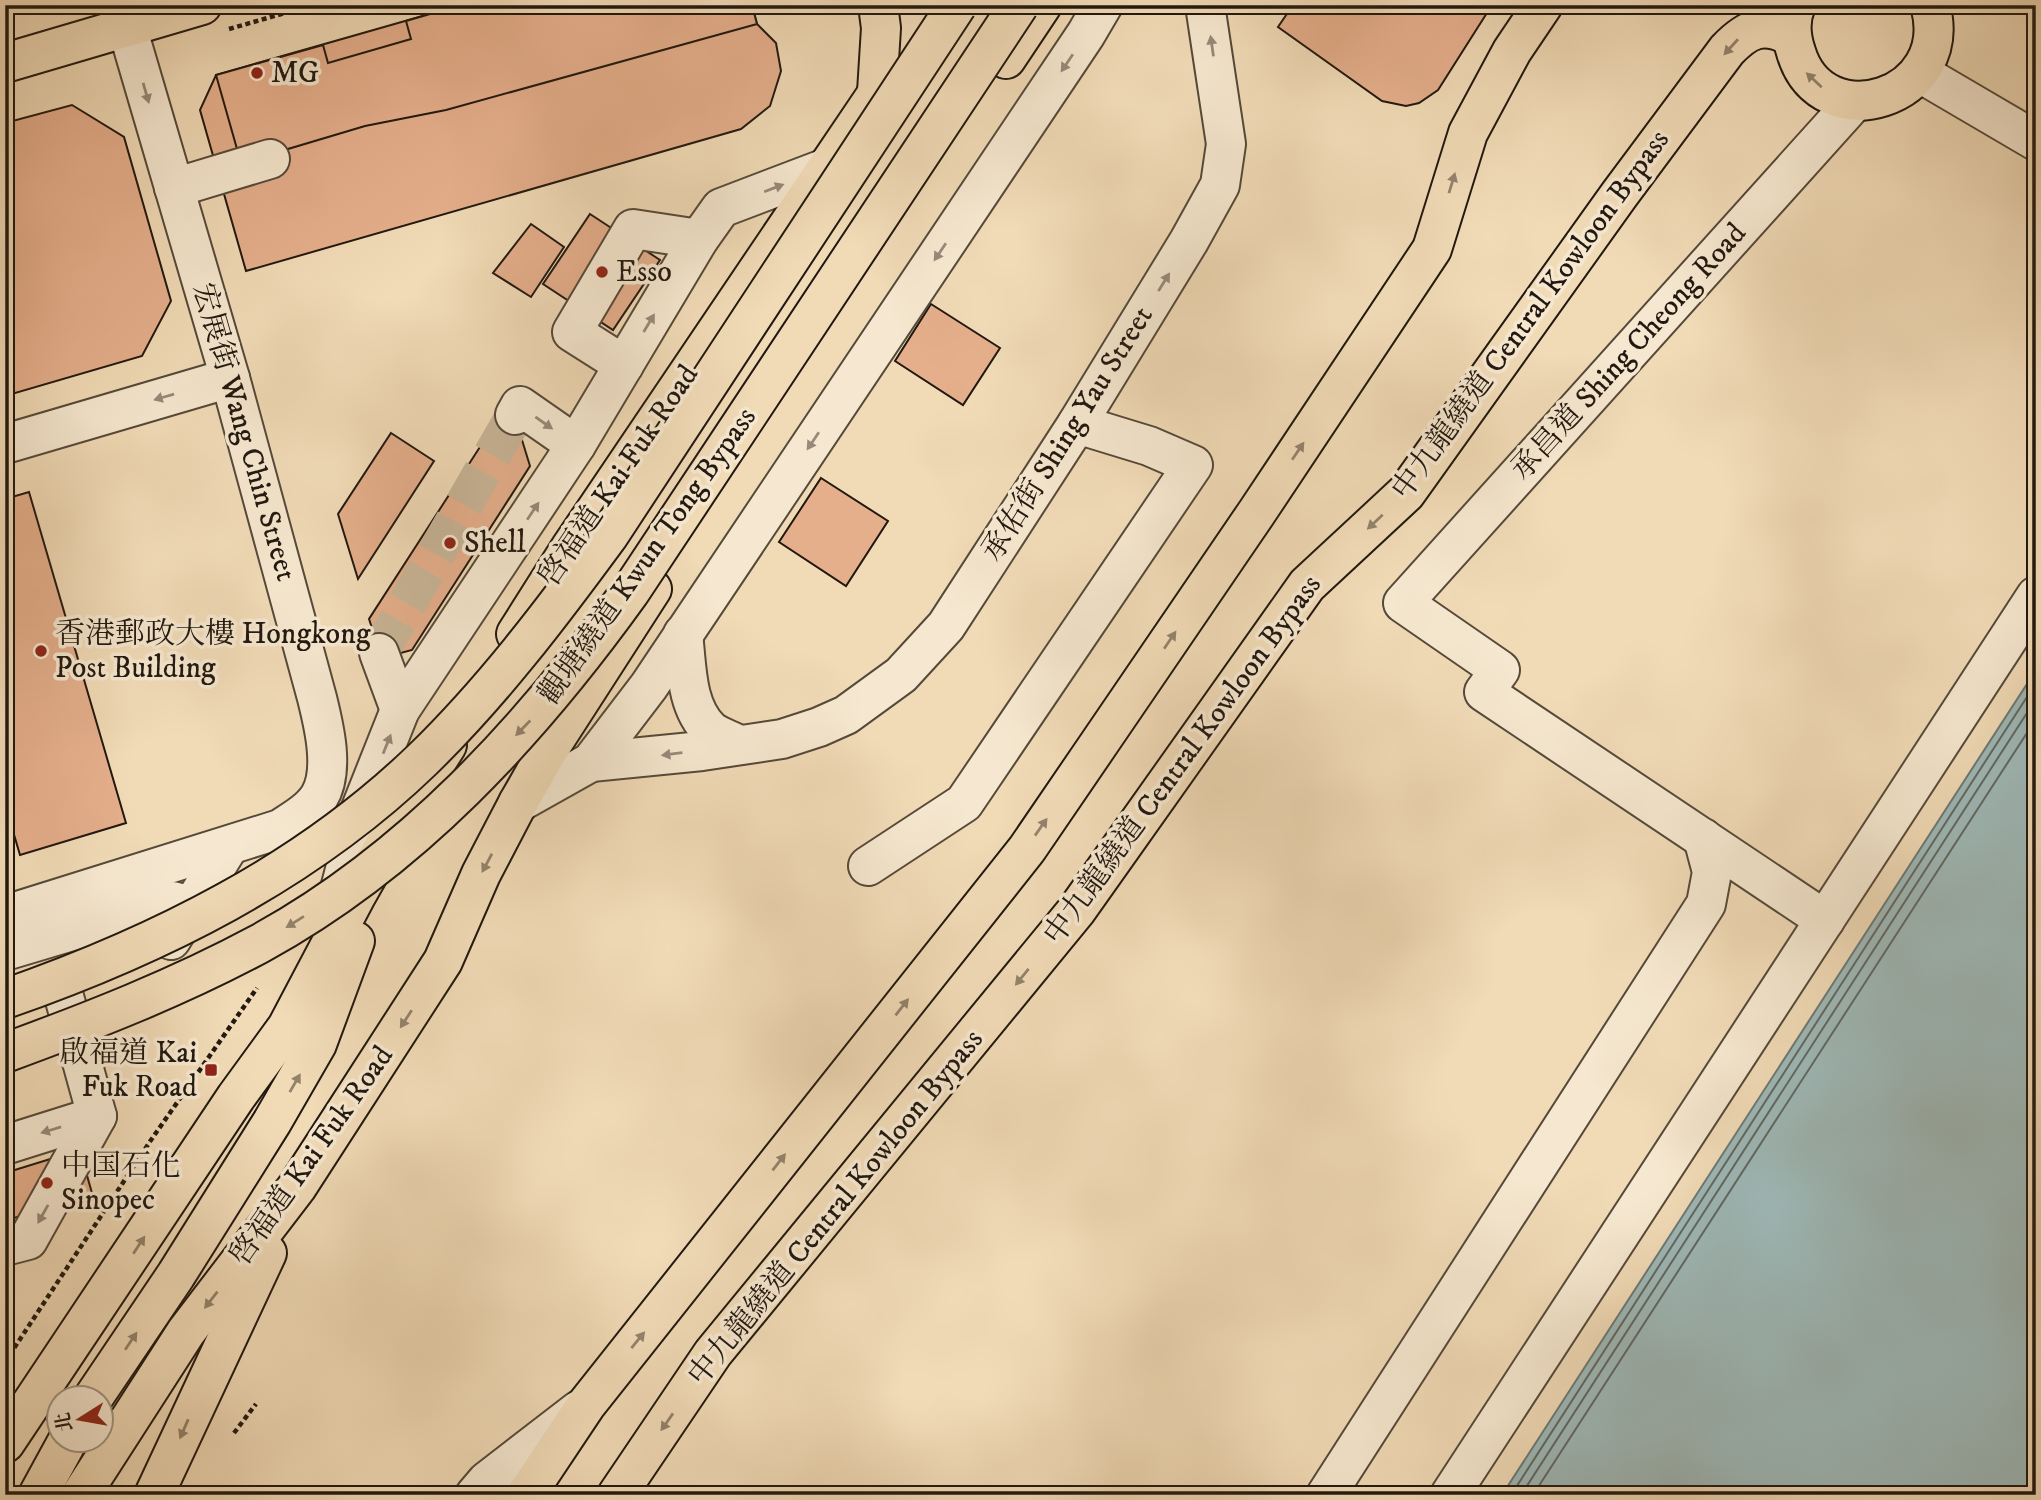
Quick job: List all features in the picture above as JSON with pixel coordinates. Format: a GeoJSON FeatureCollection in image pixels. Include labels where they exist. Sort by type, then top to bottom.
{"type":"FeatureCollection","features":[{"type":"Feature","properties":{"kind":"main road"},"geometry":{"type":"LineString","coordinates":[[877,92],[881,28],[878,5]]}},
{"type":"Feature","properties":{"kind":"main road","name":"啓福道 Kai Fuk Road"},"geometry":{"type":"LineString","coordinates":[[5,1443],[236,1097],[287,1027],[395,827],[571,547],[877,92],[941,5]]}},
{"type":"Feature","properties":{"kind":"main road","name":"觀塘繞道 Kwun Tong Bypass"},"geometry":{"type":"LineString","coordinates":[[5,999],[124,954],[181,928],[238,896],[364,811],[466,715],[556,608],[608,535],[957,5]]}},
{"type":"Feature","properties":{"kind":"main road","name":"觀塘繞道 Kwun Tong Bypass"},"geometry":{"type":"LineString","coordinates":[[5,1053],[107,1016],[261,943],[364,876],[430,821],[484,769],[537,713],[630,592],[1019,5]]}},
{"type":"Feature","properties":{"kind":"main road","name":"啓福道 Kai Fuk Road"},"geometry":{"type":"LineString","coordinates":[[81,1495],[186,1332],[297,1187],[443,961],[481,874],[547,752],[727,472],[1042,5]]}},
{"type":"Feature","properties":{"kind":"main road"},"geometry":{"type":"LineString","coordinates":[[526,1495],[586,1405],[1027,849],[1257,512],[1432,248],[1468,133],[1512,51],[1543,5]]}},
{"type":"Feature","properties":{"kind":"main road"},"geometry":{"type":"LineString","coordinates":[[1794,20],[1800,64],[1811,80],[1832,94],[1855,101],[1880,99],[1902,90],[1920,73],[1931,52],[1934,30],[1930,5]]}},
{"type":"Feature","properties":{"kind":"main road"},"geometry":{"type":"LineString","coordinates":[[5,63],[127,27],[211,18]]}},
{"type":"Feature","properties":{"kind":"main road","name":"中九龍繞道 Central Kowloon Bypass"},"geometry":{"type":"LineString","coordinates":[[617,1495],[713,1353],[1076,911],[1307,585],[1406,493],[1619,195],[1727,50],[1742,34],[1760,28],[1777,29],[1794,20]]}},
{"type":"Feature","properties":{"kind":"main road"},"geometry":{"type":"LineString","coordinates":[[102,1384],[176,1275],[272,1122],[317,1044],[395,827]]}},
{"type":"Feature","properties":{"kind":"main road"},"geometry":{"type":"LineString","coordinates":[[154,1495],[297,1187]]}},
{"type":"Feature","properties":{"kind":"main road"},"geometry":{"type":"LineString","coordinates":[[38,1495],[60,1454]]}},
{"type":"Feature","properties":{"kind":"street"},"geometry":{"type":"LineString","coordinates":[[518,803],[591,762],[649,686],[1103,5]]}},
{"type":"Feature","properties":{"kind":"street","name":"承佑街 Shing Yau Street"},"geometry":{"type":"LineString","coordinates":[[591,762],[782,739],[828,723],[846,715],[901,674],[946,626],[1077,424],[1189,241],[1220,185],[1226,144],[1205,5]]}},
{"type":"Feature","properties":{"kind":"street","name":"宏展街 Wang Chin Street"},"geometry":{"type":"LineString","coordinates":[[5,915],[280,829],[301,816],[320,796],[327,765],[326,740],[317,698],[230,378],[127,27]]}},
{"type":"Feature","properties":{"kind":"street"},"geometry":{"type":"LineString","coordinates":[[1920,73],[2036,141]]}},
{"type":"Feature","properties":{"kind":"street","name":"承昌道 Shing Cheong Road"},"geometry":{"type":"LineString","coordinates":[[1703,838],[1484,692],[1500,670],[1402,603],[1855,101]]}},
{"type":"Feature","properties":{"kind":"street"},"geometry":{"type":"LineString","coordinates":[[174,188],[270,159]]}},
{"type":"Feature","properties":{"kind":"street","name":"啓福道 Kai Fuk Road"},"geometry":{"type":"LineString","coordinates":[[321,962],[361,808],[400,710],[576,445],[699,239],[721,208],[826,168]]}},
{"type":"Feature","properties":{"kind":"street"},"geometry":{"type":"LineString","coordinates":[[624,365],[572,332],[633,229],[699,239]]}},
{"type":"Feature","properties":{"kind":"street"},"geometry":{"type":"LineString","coordinates":[[5,444],[230,378]]}},
{"type":"Feature","properties":{"kind":"street"},"geometry":{"type":"LineString","coordinates":[[515,415],[520,406],[576,445]]}},
{"type":"Feature","properties":{"kind":"street"},"geometry":{"type":"LineString","coordinates":[[868,866],[964,803],[1193,465],[1149,446],[1077,424]]}},
{"type":"Feature","properties":{"kind":"street"},"geometry":{"type":"LineString","coordinates":[[1450,1495],[2036,596]]}},
{"type":"Feature","properties":{"kind":"street"},"geometry":{"type":"LineString","coordinates":[[683,634],[688,683],[697,712],[710,731],[739,745]]}},
{"type":"Feature","properties":{"kind":"street"},"geometry":{"type":"LineString","coordinates":[[379,653],[400,710]]}},
{"type":"Feature","properties":{"kind":"street"},"geometry":{"type":"LineString","coordinates":[[1703,838],[1825,920]]}},
{"type":"Feature","properties":{"kind":"street"},"geometry":{"type":"LineString","coordinates":[[1326,1495],[1706,904],[1712,872],[1703,838]]}},
{"type":"Feature","properties":{"kind":"street"},"geometry":{"type":"LineString","coordinates":[[5,1013],[122,974],[170,941],[229,846]]}},
{"type":"Feature","properties":{"kind":"street"},"geometry":{"type":"LineString","coordinates":[[5,951],[172,901],[192,906]]}},
{"type":"Feature","properties":{"kind":"street"},"geometry":{"type":"LineString","coordinates":[[5,1245],[28,1240],[97,1116],[63,993]]}},
{"type":"Feature","properties":{"kind":"street"},"geometry":{"type":"LineString","coordinates":[[5,1145],[97,1116]]}},
{"type":"Feature","properties":{"kind":"street"},"geometry":{"type":"LineString","coordinates":[[475,1495],[487,1481],[586,1405]]}},
{"type":"Feature","properties":{"kind":"path"},"geometry":{"type":"LineString","coordinates":[[211,18],[313,5]]}},
{"type":"Feature","properties":{"kind":"path"},"geometry":{"type":"LineString","coordinates":[[5,1362],[151,1140],[263,980]]}},
{"type":"Feature","properties":{"kind":"path"},"geometry":{"type":"LineString","coordinates":[[234,1433],[256,1404]]}},
{"type":"Feature","properties":{"kind":"water"},"geometry":{"type":"Polygon","coordinates":[[[2036,670],[2036,1495],[1502,1495],[2036,670]]]}},
{"type":"Feature","properties":{"kind":"building"},"geometry":{"type":"Polygon","coordinates":[[[461,5],[752,5],[757,24],[776,43],[781,71],[770,106],[741,129],[246,271],[200,110],[216,75],[461,5]]]}},
{"type":"Feature","properties":{"kind":"building"},"geometry":{"type":"Polygon","coordinates":[[[461,5],[752,5],[757,24],[446,110],[365,126],[241,163],[216,75],[323,45],[328,63],[411,39],[406,21],[461,5]]]}},
{"type":"Feature","properties":{"kind":"building"},"geometry":{"type":"Polygon","coordinates":[[[1293,5],[1492,5],[1438,90],[1419,103],[1406,106],[1382,101],[1278,27],[1293,5]]]}},
{"type":"Feature","properties":{"kind":"building"},"geometry":{"type":"Polygon","coordinates":[[[72,105],[124,137],[171,301],[142,356],[5,396],[5,123],[72,105]]]}},
{"type":"Feature","properties":{"kind":"building","name":"Esso"},"geometry":{"type":"Polygon","coordinates":[[[590,214],[660,260],[613,330],[543,284],[590,214]]]}},
{"type":"Feature","properties":{"kind":"building"},"geometry":{"type":"Polygon","coordinates":[[[531,224],[564,247],[531,297],[493,273],[531,224]]]}},
{"type":"Feature","properties":{"kind":"building"},"geometry":{"type":"Polygon","coordinates":[[[931,304],[1000,348],[963,405],[895,361],[931,304]]]}},
{"type":"Feature","properties":{"kind":"building","name":"Shell"},"geometry":{"type":"Polygon","coordinates":[[[518,427],[530,466],[412,650],[382,658],[369,619],[487,436],[518,427]]]}},
{"type":"Feature","properties":{"kind":"building"},"geometry":{"type":"Polygon","coordinates":[[[391,433],[434,461],[358,579],[338,514],[391,433]]]}},
{"type":"Feature","properties":{"kind":"building"},"geometry":{"type":"Polygon","coordinates":[[[821,478],[888,521],[846,586],[779,542],[821,478]]]}},
{"type":"Feature","properties":{"kind":"building","name":"香港郵政大樓 Hongkong Post Building"},"geometry":{"type":"Polygon","coordinates":[[[29,492],[126,823],[20,855],[5,804],[5,499],[29,492]]]}},
{"type":"Feature","properties":{"kind":"building","name":"中国石化 Sinopec"},"geometry":{"type":"Polygon","coordinates":[[[89,1147],[96,1168],[86,1172],[92,1193],[5,1221],[5,1173],[89,1147]]]}},
{"type":"Feature","properties":{"kind":"tunnel"},"geometry":{"type":"LineString","coordinates":[[379,653],[515,415]]}},
{"type":"Feature","properties":{"kind":"place","name":"MG"},"geometry":{"type":"Point","coordinates":[257,73]}},
{"type":"Feature","properties":{"kind":"place","name":"Esso"},"geometry":{"type":"Point","coordinates":[602,272]}},
{"type":"Feature","properties":{"kind":"place","name":"Shell"},"geometry":{"type":"Point","coordinates":[450,543]}},
{"type":"Feature","properties":{"kind":"place","name":"香港郵政大樓 Hongkong Post Building"},"geometry":{"type":"Point","coordinates":[41,651]}},
{"type":"Feature","properties":{"kind":"place","name":"啟福道 Kai Fuk Road"},"geometry":{"type":"Point","coordinates":[211,1070]}},
{"type":"Feature","properties":{"kind":"place","name":"中国石化 Sinopec"},"geometry":{"type":"Point","coordinates":[47,1183]}}]}
